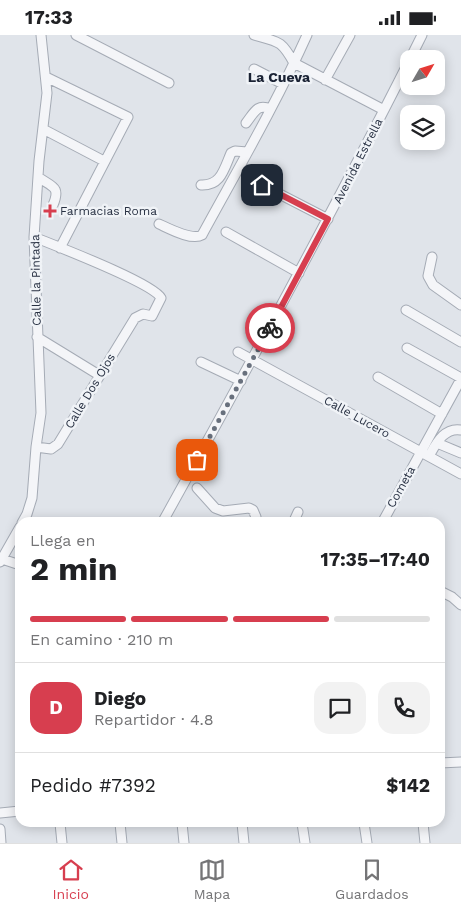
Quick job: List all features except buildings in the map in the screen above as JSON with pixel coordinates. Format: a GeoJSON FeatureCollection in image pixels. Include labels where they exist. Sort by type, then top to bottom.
{"type":"FeatureCollection","features":[{"type":"Feature","properties":{"kind":"street","name":"Calle la Pintada"},"geometry":{"type":"LineString","coordinates":[[25,517],[32,498],[41,413],[34,237],[47,93],[41,35]]}},
{"type":"Feature","properties":{"kind":"street"},"geometry":{"type":"LineString","coordinates":[[76,35],[169,83]]}},
{"type":"Feature","properties":{"kind":"street"},"geometry":{"type":"LineString","coordinates":[[254,35],[277,42],[285,47],[294,63],[384,110]]}},
{"type":"Feature","properties":{"kind":"street"},"geometry":{"type":"LineString","coordinates":[[159,224],[191,237],[198,238],[202,235],[248,152],[307,35]]}},
{"type":"Feature","properties":{"kind":"street"},"geometry":{"type":"LineString","coordinates":[[325,80],[350,35]]}},
{"type":"Feature","properties":{"kind":"street","name":"Avenida Estrella"},"geometry":{"type":"LineString","coordinates":[[414,50],[422,35]]}},
{"type":"Feature","properties":{"kind":"street"},"geometry":{"type":"LineString","coordinates":[[254,69],[283,84]]}},
{"type":"Feature","properties":{"kind":"street"},"geometry":{"type":"LineString","coordinates":[[34,237],[60,248],[128,117],[46,77]]}},
{"type":"Feature","properties":{"kind":"street","name":"Avenida Estrella"},"geometry":{"type":"LineString","coordinates":[[165,517],[253,360],[400,78]]}},
{"type":"Feature","properties":{"kind":"street"},"geometry":{"type":"LineString","coordinates":[[246,123],[259,107],[263,106],[270,109]]}},
{"type":"Feature","properties":{"kind":"street"},"geometry":{"type":"LineString","coordinates":[[43,129],[104,161]]}},
{"type":"Feature","properties":{"kind":"street"},"geometry":{"type":"LineString","coordinates":[[200,185],[210,186],[217,182],[231,153],[236,151],[248,152]]}},
{"type":"Feature","properties":{"kind":"street"},"geometry":{"type":"LineString","coordinates":[[38,177],[56,190],[57,194],[53,205]]}},
{"type":"Feature","properties":{"kind":"street"},"geometry":{"type":"LineString","coordinates":[[262,185],[328,219]]}},
{"type":"Feature","properties":{"kind":"street"},"geometry":{"type":"LineString","coordinates":[[226,231],[299,273]]}},
{"type":"Feature","properties":{"kind":"street","name":"Calle Dos Ojos"},"geometry":{"type":"LineString","coordinates":[[36,447],[51,449],[58,444],[135,319],[143,314],[152,316],[161,298],[156,292],[118,272],[60,248]]}},
{"type":"Feature","properties":{"kind":"street"},"geometry":{"type":"LineString","coordinates":[[432,257],[428,276],[433,285],[461,305]]}},
{"type":"Feature","properties":{"kind":"street"},"geometry":{"type":"LineString","coordinates":[[406,310],[461,342]]}},
{"type":"Feature","properties":{"kind":"street"},"geometry":{"type":"LineString","coordinates":[[38,337],[99,375]]}},
{"type":"Feature","properties":{"kind":"street"},"geometry":{"type":"LineString","coordinates":[[407,348],[461,378],[442,414],[425,454]]}},
{"type":"Feature","properties":{"kind":"street","name":"Calle Lucero"},"geometry":{"type":"LineString","coordinates":[[238,352],[461,474]]}},
{"type":"Feature","properties":{"kind":"street"},"geometry":{"type":"LineString","coordinates":[[202,362],[241,381]]}},
{"type":"Feature","properties":{"kind":"street"},"geometry":{"type":"LineString","coordinates":[[378,377],[442,414]]}},
{"type":"Feature","properties":{"kind":"street"},"geometry":{"type":"LineString","coordinates":[[425,454],[437,443],[441,436],[451,430],[461,430]]}},
{"type":"Feature","properties":{"kind":"street"},"geometry":{"type":"LineString","coordinates":[[437,443],[461,453]]}},
{"type":"Feature","properties":{"kind":"street","name":"Cometa"},"geometry":{"type":"LineString","coordinates":[[386,517],[425,454]]}},
{"type":"Feature","properties":{"kind":"street"},"geometry":{"type":"LineString","coordinates":[[197,488],[215,508],[223,511],[249,508],[253,510],[256,517]]}},
{"type":"Feature","properties":{"kind":"street"},"geometry":{"type":"LineString","coordinates":[[295,517],[298,512]]}},
{"type":"Feature","properties":{"kind":"street"},"geometry":{"type":"LineString","coordinates":[[15,536],[1,560],[15,564]]}},
{"type":"Feature","properties":{"kind":"street"},"geometry":{"type":"LineString","coordinates":[[445,594],[461,605]]}},
{"type":"Feature","properties":{"kind":"street"},"geometry":{"type":"LineString","coordinates":[[445,763],[461,761]]}},
{"type":"Feature","properties":{"kind":"street"},"geometry":{"type":"LineString","coordinates":[[0,813],[15,812]]}},
{"type":"Feature","properties":{"kind":"street"},"geometry":{"type":"LineString","coordinates":[[60,827],[62,843]]}},
{"type":"Feature","properties":{"kind":"street"},"geometry":{"type":"LineString","coordinates":[[120,827],[122,843]]}},
{"type":"Feature","properties":{"kind":"street"},"geometry":{"type":"LineString","coordinates":[[182,827],[184,843]]}},
{"type":"Feature","properties":{"kind":"street"},"geometry":{"type":"LineString","coordinates":[[242,827],[244,843]]}},
{"type":"Feature","properties":{"kind":"street"},"geometry":{"type":"LineString","coordinates":[[303,827],[305,843]]}},
{"type":"Feature","properties":{"kind":"street"},"geometry":{"type":"LineString","coordinates":[[365,827],[367,843]]}},
{"type":"Feature","properties":{"kind":"street"},"geometry":{"type":"LineString","coordinates":[[423,827],[425,843]]}},
{"type":"Feature","properties":{"kind":"street"},"geometry":{"type":"LineString","coordinates":[[0,829],[2,843]]}},
{"type":"Feature","properties":{"kind":"way so far"},"geometry":{"type":"LineString","coordinates":[[197,460],[270,328]]}},
{"type":"Feature","properties":{"kind":"place","name":"Farmacias Roma"},"geometry":{"type":"Point","coordinates":[50,211]}},
{"type":"Feature","properties":{"kind":"district","name":"La Cueva"},"geometry":{"type":"Point","coordinates":[279,77]}},
{"type":"Feature","properties":{"kind":"route"},"geometry":{"type":"LineString","coordinates":[[262,185],[328,219],[270,328]]}}]}
